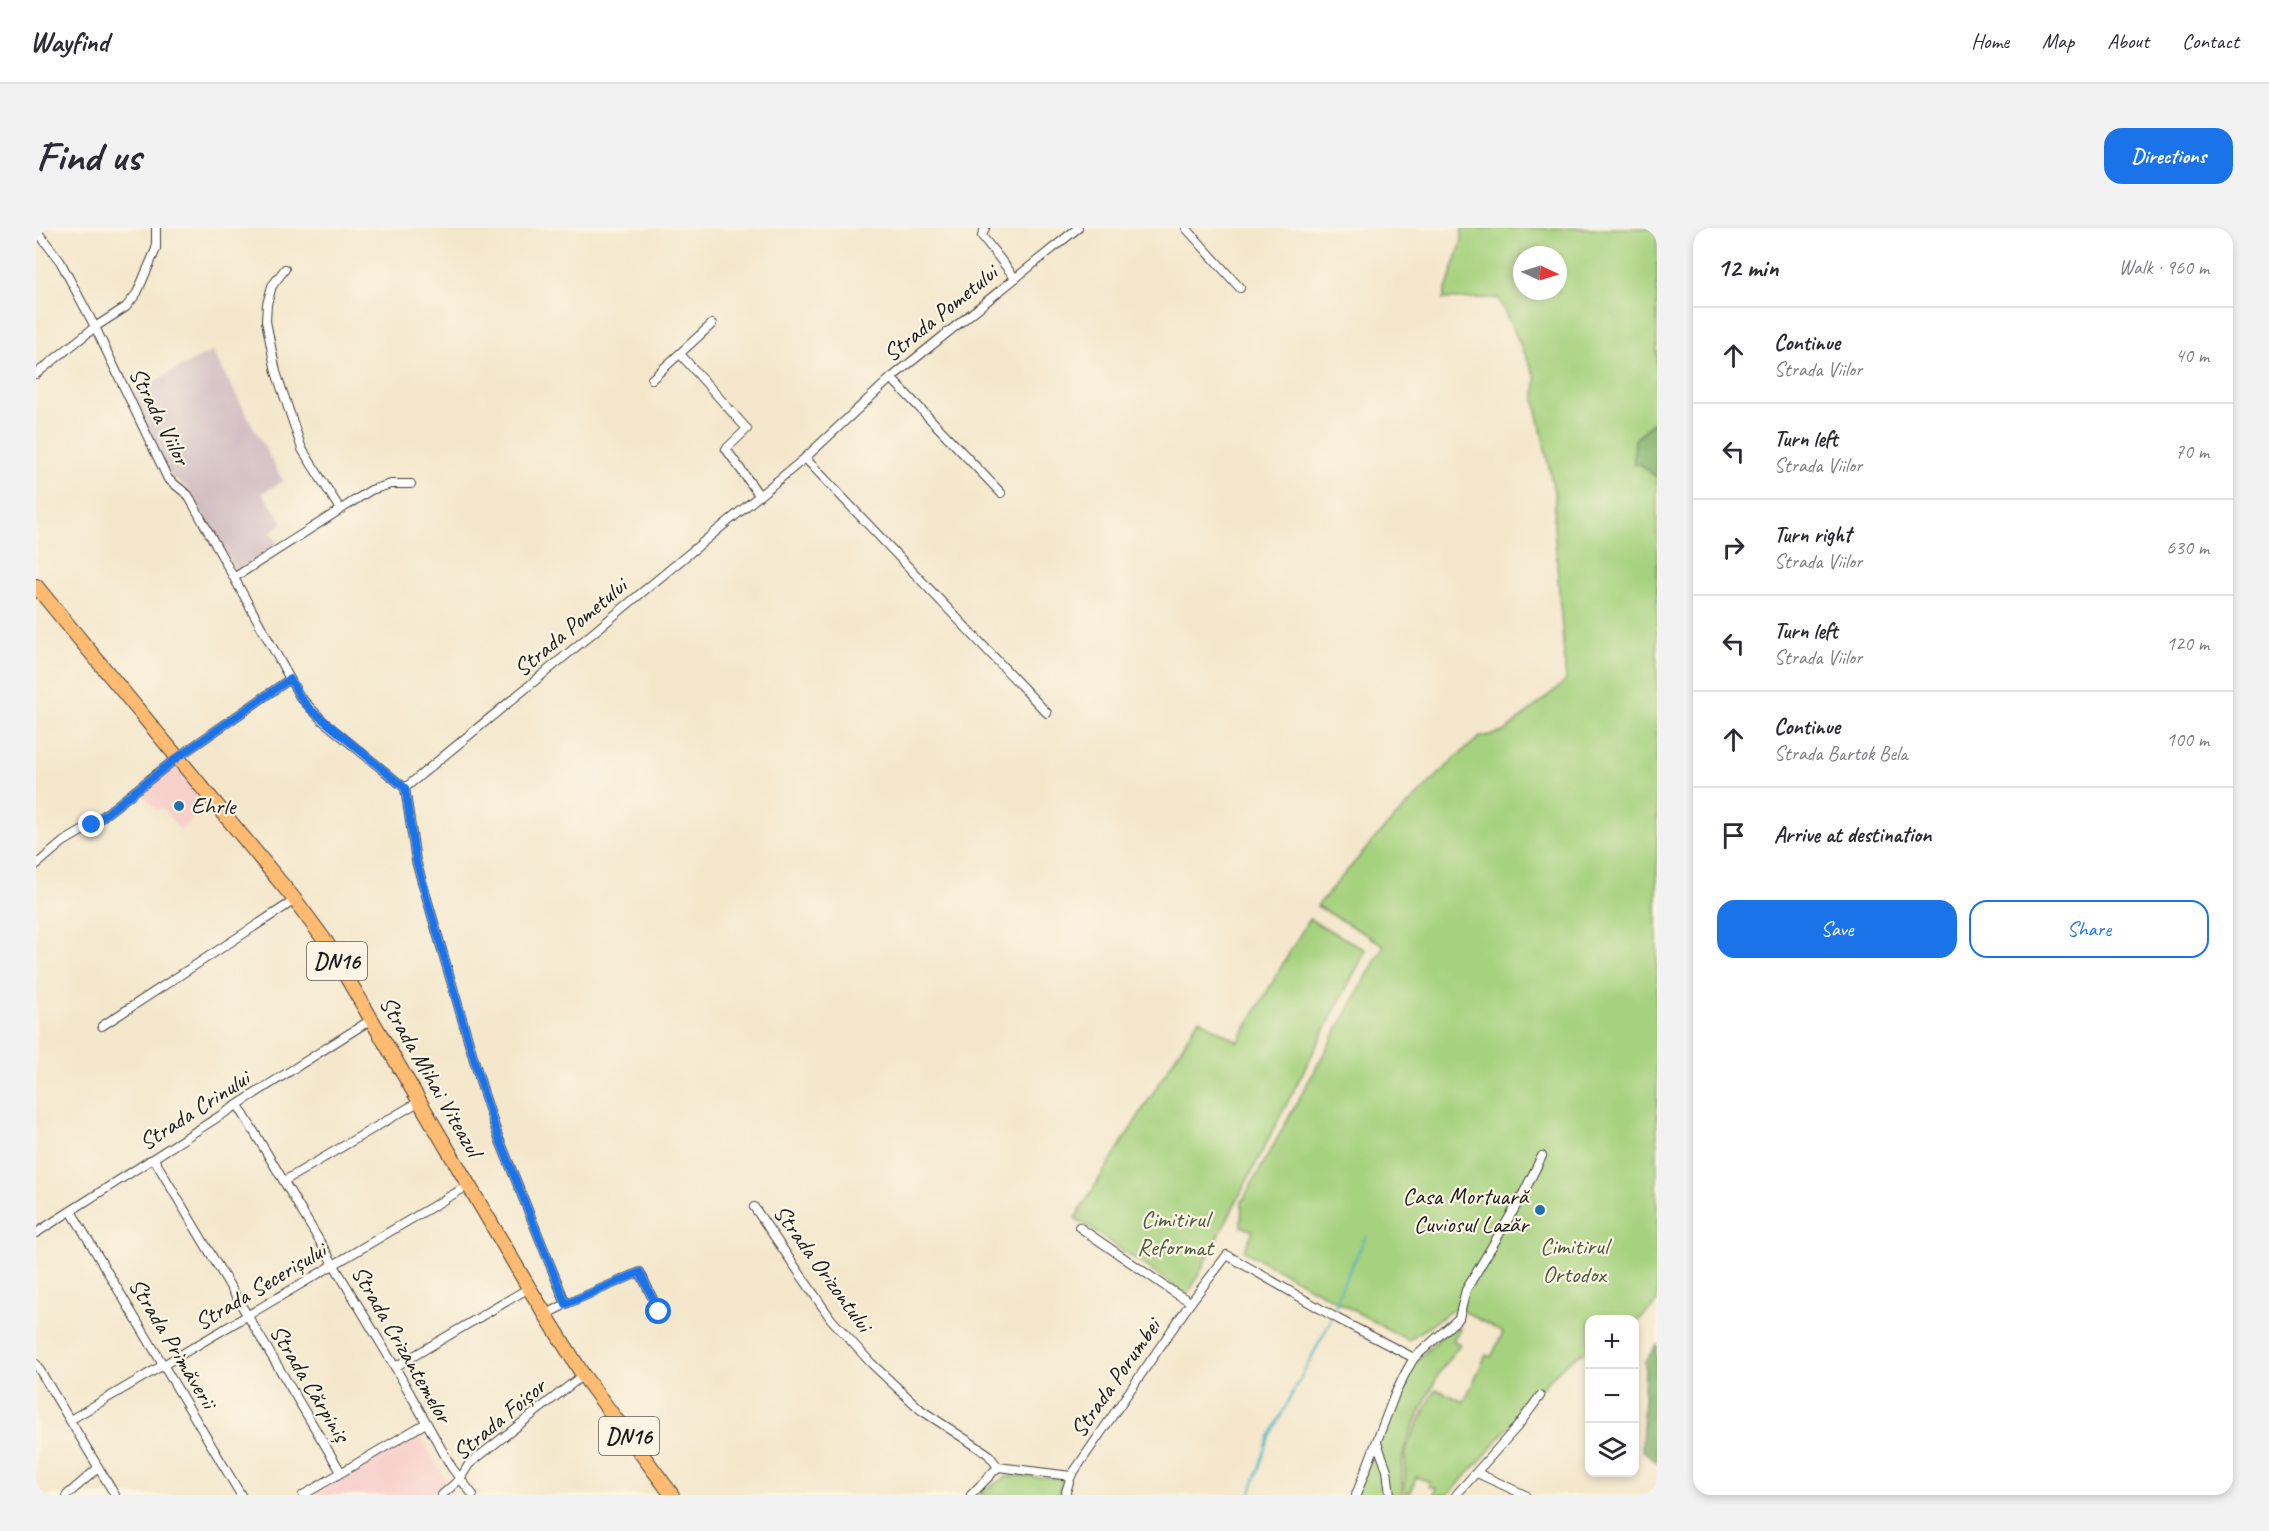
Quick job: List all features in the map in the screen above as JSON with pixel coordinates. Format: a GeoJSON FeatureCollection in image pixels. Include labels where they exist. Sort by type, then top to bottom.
{"type":"FeatureCollection","features":[{"type":"Feature","properties":{"kind":"highway","name":"Strada Mihai Viteazul"},"geometry":{"type":"LineString","coordinates":[[36,586],[295,900],[326,942],[583,1375],[672,1495]]}},
{"type":"Feature","properties":{"kind":"street"},"geometry":{"type":"LineString","coordinates":[[37,371],[95,327],[126,307],[137,293],[156,249],[156,228]]}},
{"type":"Feature","properties":{"kind":"street"},"geometry":{"type":"LineString","coordinates":[[985,228],[982,236],[1015,278]]}},
{"type":"Feature","properties":{"kind":"street","name":"Strada Pometului"},"geometry":{"type":"LineString","coordinates":[[405,788],[805,458],[891,378],[1078,228]]}},
{"type":"Feature","properties":{"kind":"street"},"geometry":{"type":"LineString","coordinates":[[1186,228],[1240,288]]}},
{"type":"Feature","properties":{"kind":"street","name":"Strada Viilor"},"geometry":{"type":"LineString","coordinates":[[36,230],[60,261],[95,327],[168,479],[188,495],[300,697],[310,709],[405,788]]}},
{"type":"Feature","properties":{"kind":"street"},"geometry":{"type":"LineString","coordinates":[[285,268],[272,285],[267,304],[266,321],[276,372],[302,449],[340,509]]}},
{"type":"Feature","properties":{"kind":"street"},"geometry":{"type":"LineString","coordinates":[[652,379],[681,355],[712,324]]}},
{"type":"Feature","properties":{"kind":"street"},"geometry":{"type":"LineString","coordinates":[[681,355],[747,429],[726,449],[759,495]]}},
{"type":"Feature","properties":{"kind":"street"},"geometry":{"type":"LineString","coordinates":[[891,378],[1001,493]]}},
{"type":"Feature","properties":{"kind":"street"},"geometry":{"type":"LineString","coordinates":[[805,458],[1047,713]]}},
{"type":"Feature","properties":{"kind":"street"},"geometry":{"type":"LineString","coordinates":[[234,577],[371,490],[382,486],[411,484]]}},
{"type":"Feature","properties":{"kind":"street"},"geometry":{"type":"LineString","coordinates":[[36,865],[63,842],[92,825],[178,757],[290,679]]}},
{"type":"Feature","properties":{"kind":"street"},"geometry":{"type":"LineString","coordinates":[[405,788],[416,861],[484,1094],[498,1136],[566,1304]]}},
{"type":"Feature","properties":{"kind":"street"},"geometry":{"type":"LineString","coordinates":[[102,1026],[295,900]]}},
{"type":"Feature","properties":{"kind":"street","name":"Strada Crinului"},"geometry":{"type":"LineString","coordinates":[[36,1233],[372,1019]]}},
{"type":"Feature","properties":{"kind":"street"},"geometry":{"type":"LineString","coordinates":[[284,1182],[420,1101]]}},
{"type":"Feature","properties":{"kind":"street","name":"Strada Crizantemelor"},"geometry":{"type":"LineString","coordinates":[[238,1105],[395,1367],[426,1423],[460,1479],[473,1495]]}},
{"type":"Feature","properties":{"kind":"street"},"geometry":{"type":"LineString","coordinates":[[1356,1495],[1395,1394],[1414,1358],[1453,1325],[1458,1318],[1466,1290],[1522,1196],[1542,1156]]}},
{"type":"Feature","properties":{"kind":"street","name":"Strada Cărpiniș"},"geometry":{"type":"LineString","coordinates":[[154,1159],[341,1472]]}},
{"type":"Feature","properties":{"kind":"street","name":"Strada Secerișului"},"geometry":{"type":"LineString","coordinates":[[70,1420],[469,1185]]}},
{"type":"Feature","properties":{"kind":"street","name":"Strada Orizontului"},"geometry":{"type":"LineString","coordinates":[[754,1207],[831,1319],[871,1363],[921,1410],[988,1454],[998,1467]]}},
{"type":"Feature","properties":{"kind":"street","name":"Strada Primăverii"},"geometry":{"type":"LineString","coordinates":[[71,1211],[241,1495]]}},
{"type":"Feature","properties":{"kind":"street","name":"Strada Porumbei"},"geometry":{"type":"LineString","coordinates":[[1078,1227],[1191,1302]]}},
{"type":"Feature","properties":{"kind":"street","name":"Strada Porumbei"},"geometry":{"type":"LineString","coordinates":[[1065,1495],[1071,1476],[1191,1302],[1227,1255],[1327,1313],[1414,1358]]}},
{"type":"Feature","properties":{"kind":"street"},"geometry":{"type":"LineString","coordinates":[[546,1315],[640,1272],[659,1312]]}},
{"type":"Feature","properties":{"kind":"street"},"geometry":{"type":"LineString","coordinates":[[395,1367],[529,1287]]}},
{"type":"Feature","properties":{"kind":"street"},"geometry":{"type":"LineString","coordinates":[[36,1364],[115,1495]]}},
{"type":"Feature","properties":{"kind":"street","name":"Strada Foișor"},"geometry":{"type":"LineString","coordinates":[[442,1495],[460,1479],[469,1464],[583,1375]]}},
{"type":"Feature","properties":{"kind":"street"},"geometry":{"type":"LineString","coordinates":[[1456,1495],[1540,1396]]}},
{"type":"Feature","properties":{"kind":"street"},"geometry":{"type":"LineString","coordinates":[[303,1495],[426,1423]]}},
{"type":"Feature","properties":{"kind":"street"},"geometry":{"type":"LineString","coordinates":[[1377,1443],[1387,1470],[1390,1495]]}},
{"type":"Feature","properties":{"kind":"street"},"geometry":{"type":"LineString","coordinates":[[971,1495],[998,1467],[1071,1476]]}},
{"type":"Feature","properties":{"kind":"street"},"geometry":{"type":"LineString","coordinates":[[67,1495],[98,1468]]}},
{"type":"Feature","properties":{"kind":"street"},"geometry":{"type":"LineString","coordinates":[[1477,1473],[1526,1495]]}},
{"type":"Feature","properties":{"kind":"shaded area"},"geometry":{"type":"Polygon","coordinates":[[[212,351],[283,481],[262,493],[283,522],[271,532],[279,545],[236,572],[187,488],[171,477],[128,395],[212,351]]]}},
{"type":"Feature","properties":{"kind":"shaded area"},"geometry":{"type":"Polygon","coordinates":[[[175,766],[208,807],[180,830],[162,808],[157,811],[142,793],[175,766]]]}},
{"type":"Feature","properties":{"kind":"shaded area"},"geometry":{"type":"Polygon","coordinates":[[[418,1432],[448,1484],[435,1495],[313,1495],[418,1432]]]}},
{"type":"Feature","properties":{"kind":"green space","name":"Cimitirul Ortodox"},"geometry":{"type":"Polygon","coordinates":[[[1462,228],[1657,228],[1657,418],[1635,440],[1634,463],[1640,464],[1657,478],[1657,1303],[1639,1320],[1639,1315],[1585,1315],[1585,1352],[1563,1366],[1549,1380],[1448,1495],[1434,1495],[1436,1488],[1429,1486],[1430,1482],[1416,1477],[1411,1492],[1405,1493],[1405,1455],[1409,1442],[1436,1389],[1464,1402],[1486,1355],[1491,1357],[1503,1333],[1457,1307],[1408,1340],[1244,1251],[1253,1231],[1241,1226],[1242,1202],[1384,945],[1317,906],[1378,835],[1455,758],[1480,737],[1504,732],[1566,681],[1554,526],[1555,496],[1535,400],[1536,377],[1498,298],[1443,299],[1462,241],[1462,228]]]}},
{"type":"Feature","properties":{"kind":"green space"},"geometry":{"type":"Polygon","coordinates":[[[1657,418],[1657,478],[1640,464],[1634,464],[1635,440],[1657,418]]]}},
{"type":"Feature","properties":{"kind":"green space","name":"Cimitirul Reformat"},"geometry":{"type":"Polygon","coordinates":[[[1309,919],[1366,950],[1188,1295],[1075,1218],[1199,1019],[1238,1042],[1309,919]]]}},
{"type":"Feature","properties":{"kind":"green space"},"geometry":{"type":"Polygon","coordinates":[[[1453,1325],[1460,1329],[1453,1340],[1460,1344],[1439,1373],[1407,1440],[1402,1462],[1402,1495],[1356,1495],[1407,1370],[1453,1325]]]}},
{"type":"Feature","properties":{"kind":"green space"},"geometry":{"type":"Polygon","coordinates":[[[1657,1345],[1657,1462],[1642,1450],[1645,1361],[1657,1345]]]}},
{"type":"Feature","properties":{"kind":"green space"},"geometry":{"type":"Polygon","coordinates":[[[1005,1477],[1062,1478],[1059,1495],[978,1495],[1005,1477]]]}},
{"type":"Feature","properties":{"kind":"waterway"},"geometry":{"type":"LineString","coordinates":[[1250,1495],[1269,1438],[1330,1322],[1342,1286],[1366,1236]]}},
{"type":"Feature","properties":{"kind":"place","name":"Ehrle"},"geometry":{"type":"Point","coordinates":[179,806]}},
{"type":"Feature","properties":{"kind":"place","name":"Casa Mortuară Cuviosul Lazăr"},"geometry":{"type":"Point","coordinates":[1540,1210]}},
{"type":"Feature","properties":{"kind":"route"},"geometry":{"type":"LineString","coordinates":[[92,825],[178,757],[290,679],[310,709],[405,788],[416,861],[484,1094],[498,1136],[566,1304],[640,1272],[659,1312]]}}]}
